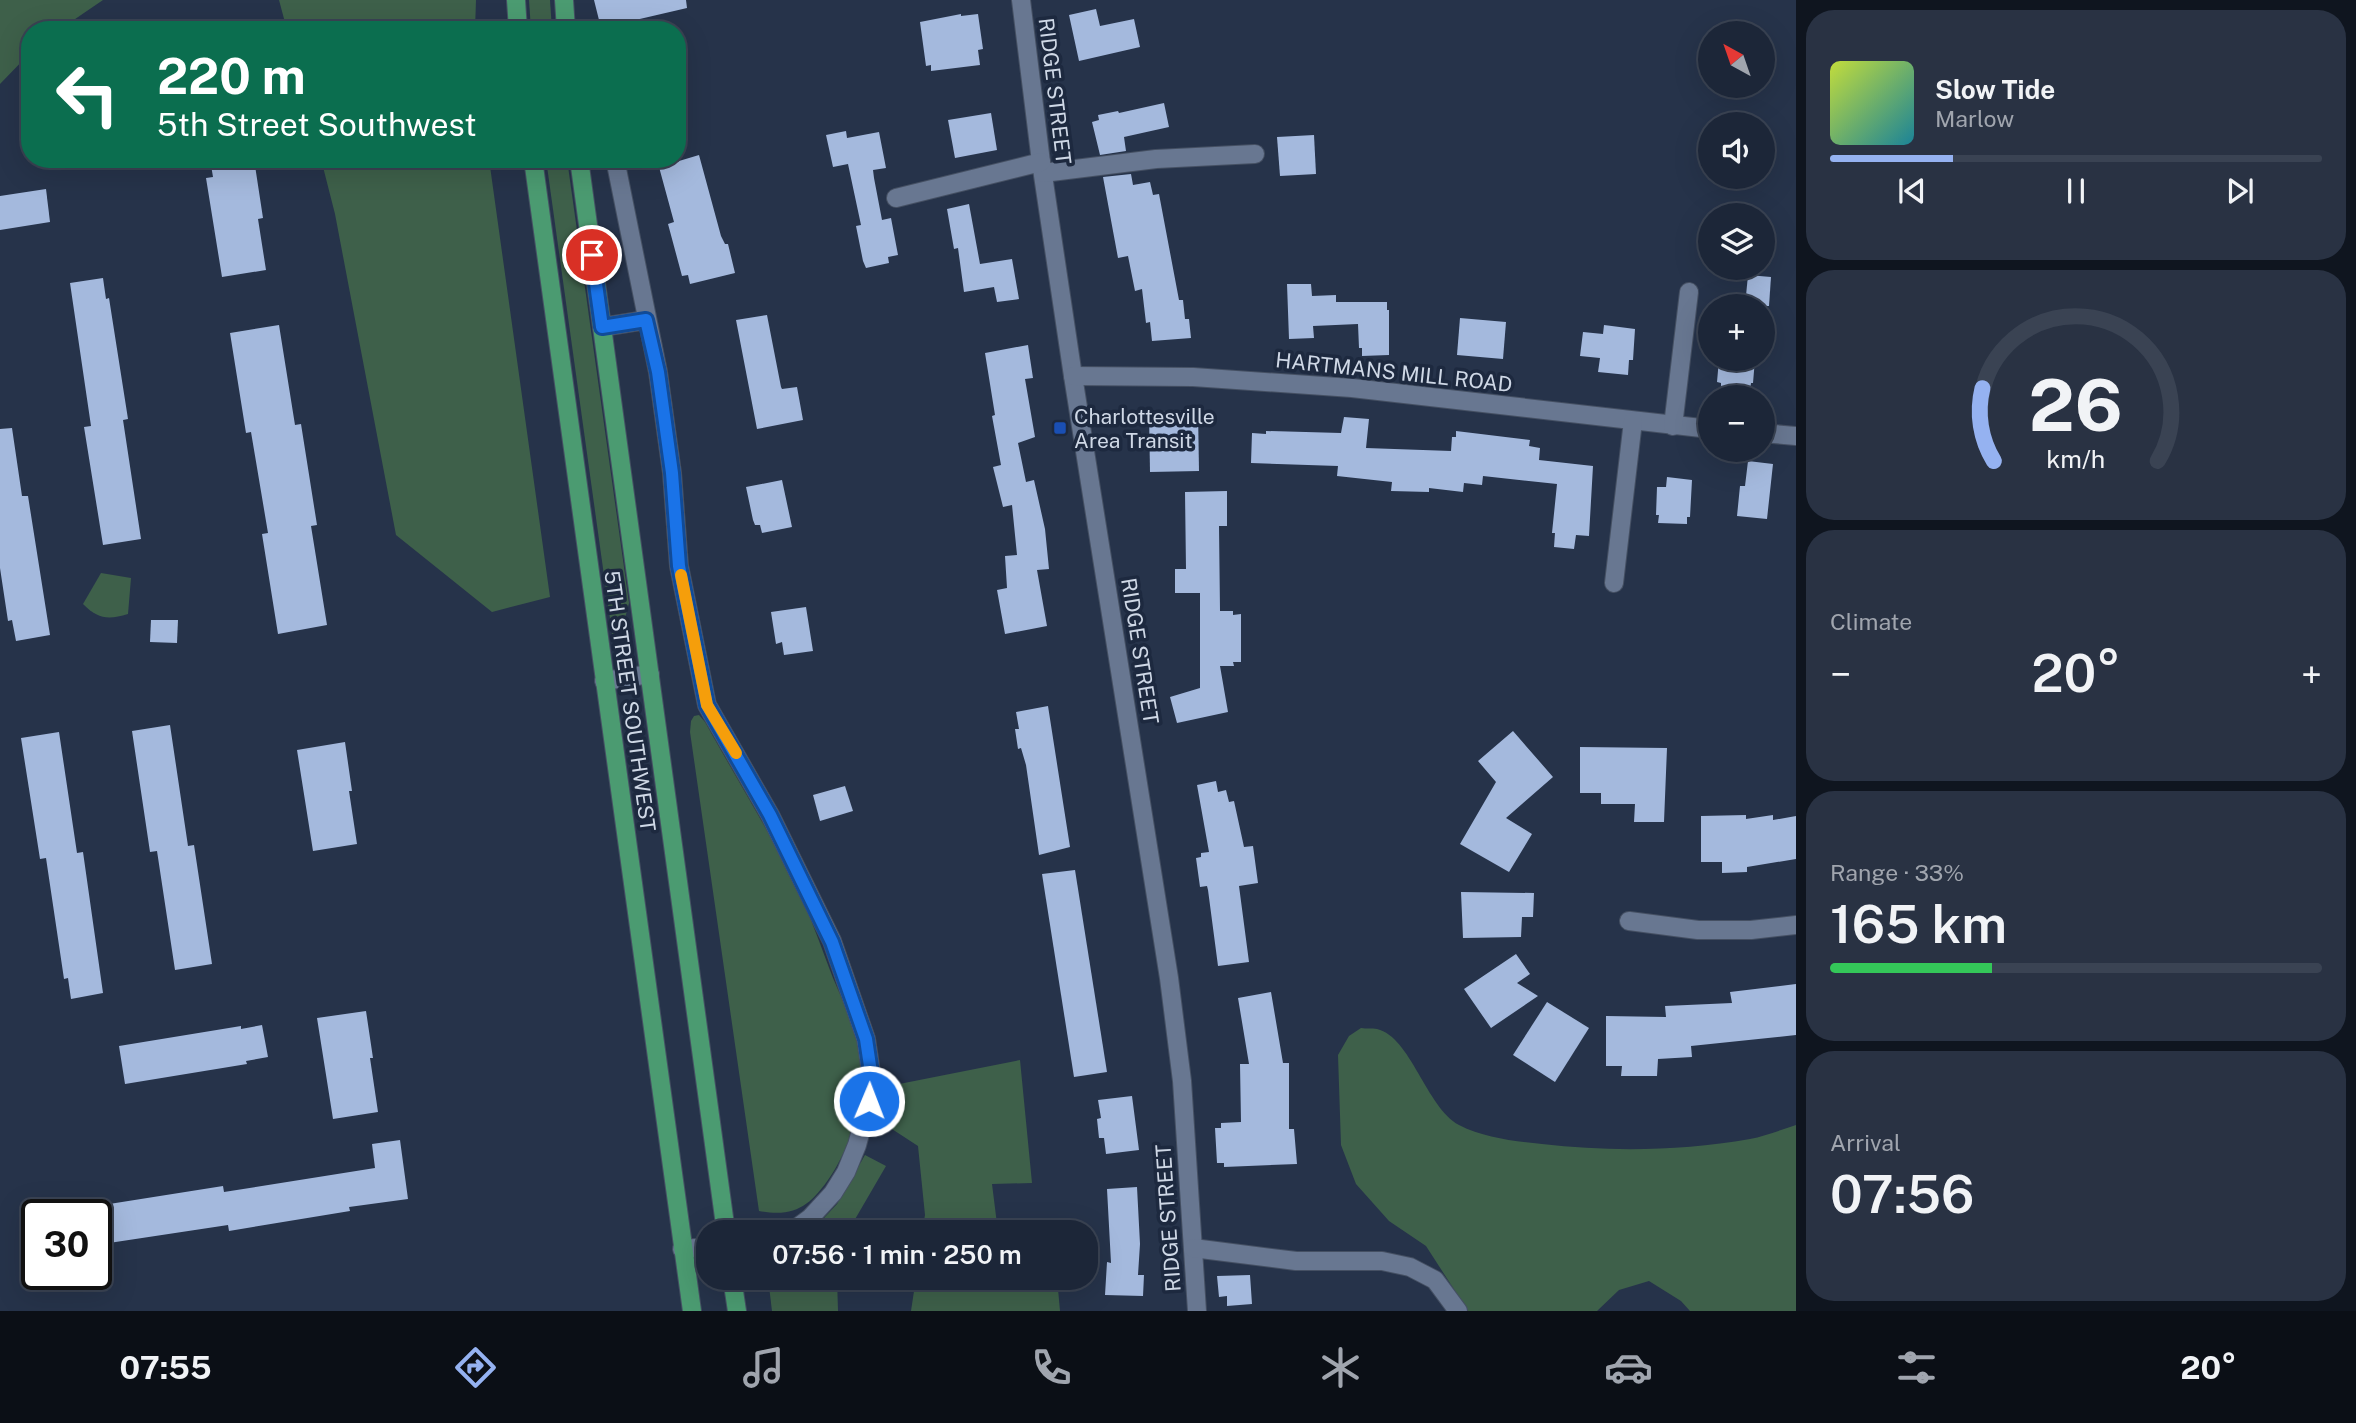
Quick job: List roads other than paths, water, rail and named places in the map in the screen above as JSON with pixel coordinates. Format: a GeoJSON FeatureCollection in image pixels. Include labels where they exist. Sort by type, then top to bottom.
{"type":"FeatureCollection","features":[{"type":"Feature","properties":{"kind":"main road"},"geometry":{"type":"LineString","coordinates":[[516,0],[517,21]]}},
{"type":"Feature","properties":{"kind":"main road"},"geometry":{"type":"LineString","coordinates":[[564,0],[565,21]]}},
{"type":"Feature","properties":{"kind":"main road","name":"5TH STREET SOUTHWEST"},"geometry":{"type":"LineString","coordinates":[[534,168],[692,1311]]}},
{"type":"Feature","properties":{"kind":"main road","name":"5TH STREET SOUTHWEST"},"geometry":{"type":"LineString","coordinates":[[580,168],[724,1220]]}},
{"type":"Feature","properties":{"kind":"main road"},"geometry":{"type":"LineString","coordinates":[[734,1290],[737,1311]]}},
{"type":"Feature","properties":{"kind":"street","name":"RIDGE STREET"},"geometry":{"type":"LineString","coordinates":[[1021,0],[1042,168],[1073,376],[1169,978],[1182,1081],[1196,1311]]}},
{"type":"Feature","properties":{"kind":"street"},"geometry":{"type":"LineString","coordinates":[[896,198],[1042,168],[1255,155]]}},
{"type":"Feature","properties":{"kind":"street"},"geometry":{"type":"LineString","coordinates":[[617,168],[658,372],[672,473],[679,566],[707,705],[770,815],[832,942],[866,1039],[873,1086],[857,1145],[846,1172],[833,1193],[807,1220]]}},
{"type":"Feature","properties":{"kind":"street"},"geometry":{"type":"LineString","coordinates":[[1673,426],[1689,292]]}},
{"type":"Feature","properties":{"kind":"street"},"geometry":{"type":"LineString","coordinates":[[602,327],[646,320]]}},
{"type":"Feature","properties":{"kind":"street","name":"HARTMANS MILL ROAD"},"geometry":{"type":"LineString","coordinates":[[1073,376],[1193,377],[1352,388],[1698,428]]}},
{"type":"Feature","properties":{"kind":"street"},"geometry":{"type":"LineString","coordinates":[[1614,583],[1633,421]]}},
{"type":"Feature","properties":{"kind":"street"},"geometry":{"type":"LineString","coordinates":[[1775,434],[1796,436]]}},
{"type":"Feature","properties":{"kind":"street"},"geometry":{"type":"LineString","coordinates":[[604,681],[650,674]]}},
{"type":"Feature","properties":{"kind":"street"},"geometry":{"type":"LineString","coordinates":[[1629,921],[1698,930],[1751,930],[1796,925]]}},
{"type":"Feature","properties":{"kind":"street"},"geometry":{"type":"LineString","coordinates":[[682,1249],[696,1248]]}},
{"type":"Feature","properties":{"kind":"street"},"geometry":{"type":"LineString","coordinates":[[1192,1248],[1296,1261],[1382,1261],[1410,1267],[1435,1280],[1458,1311]]}},
{"type":"Feature","properties":{"kind":"place","name":"Charlottesville Area Transit"},"geometry":{"type":"Point","coordinates":[1060,428]}}]}
